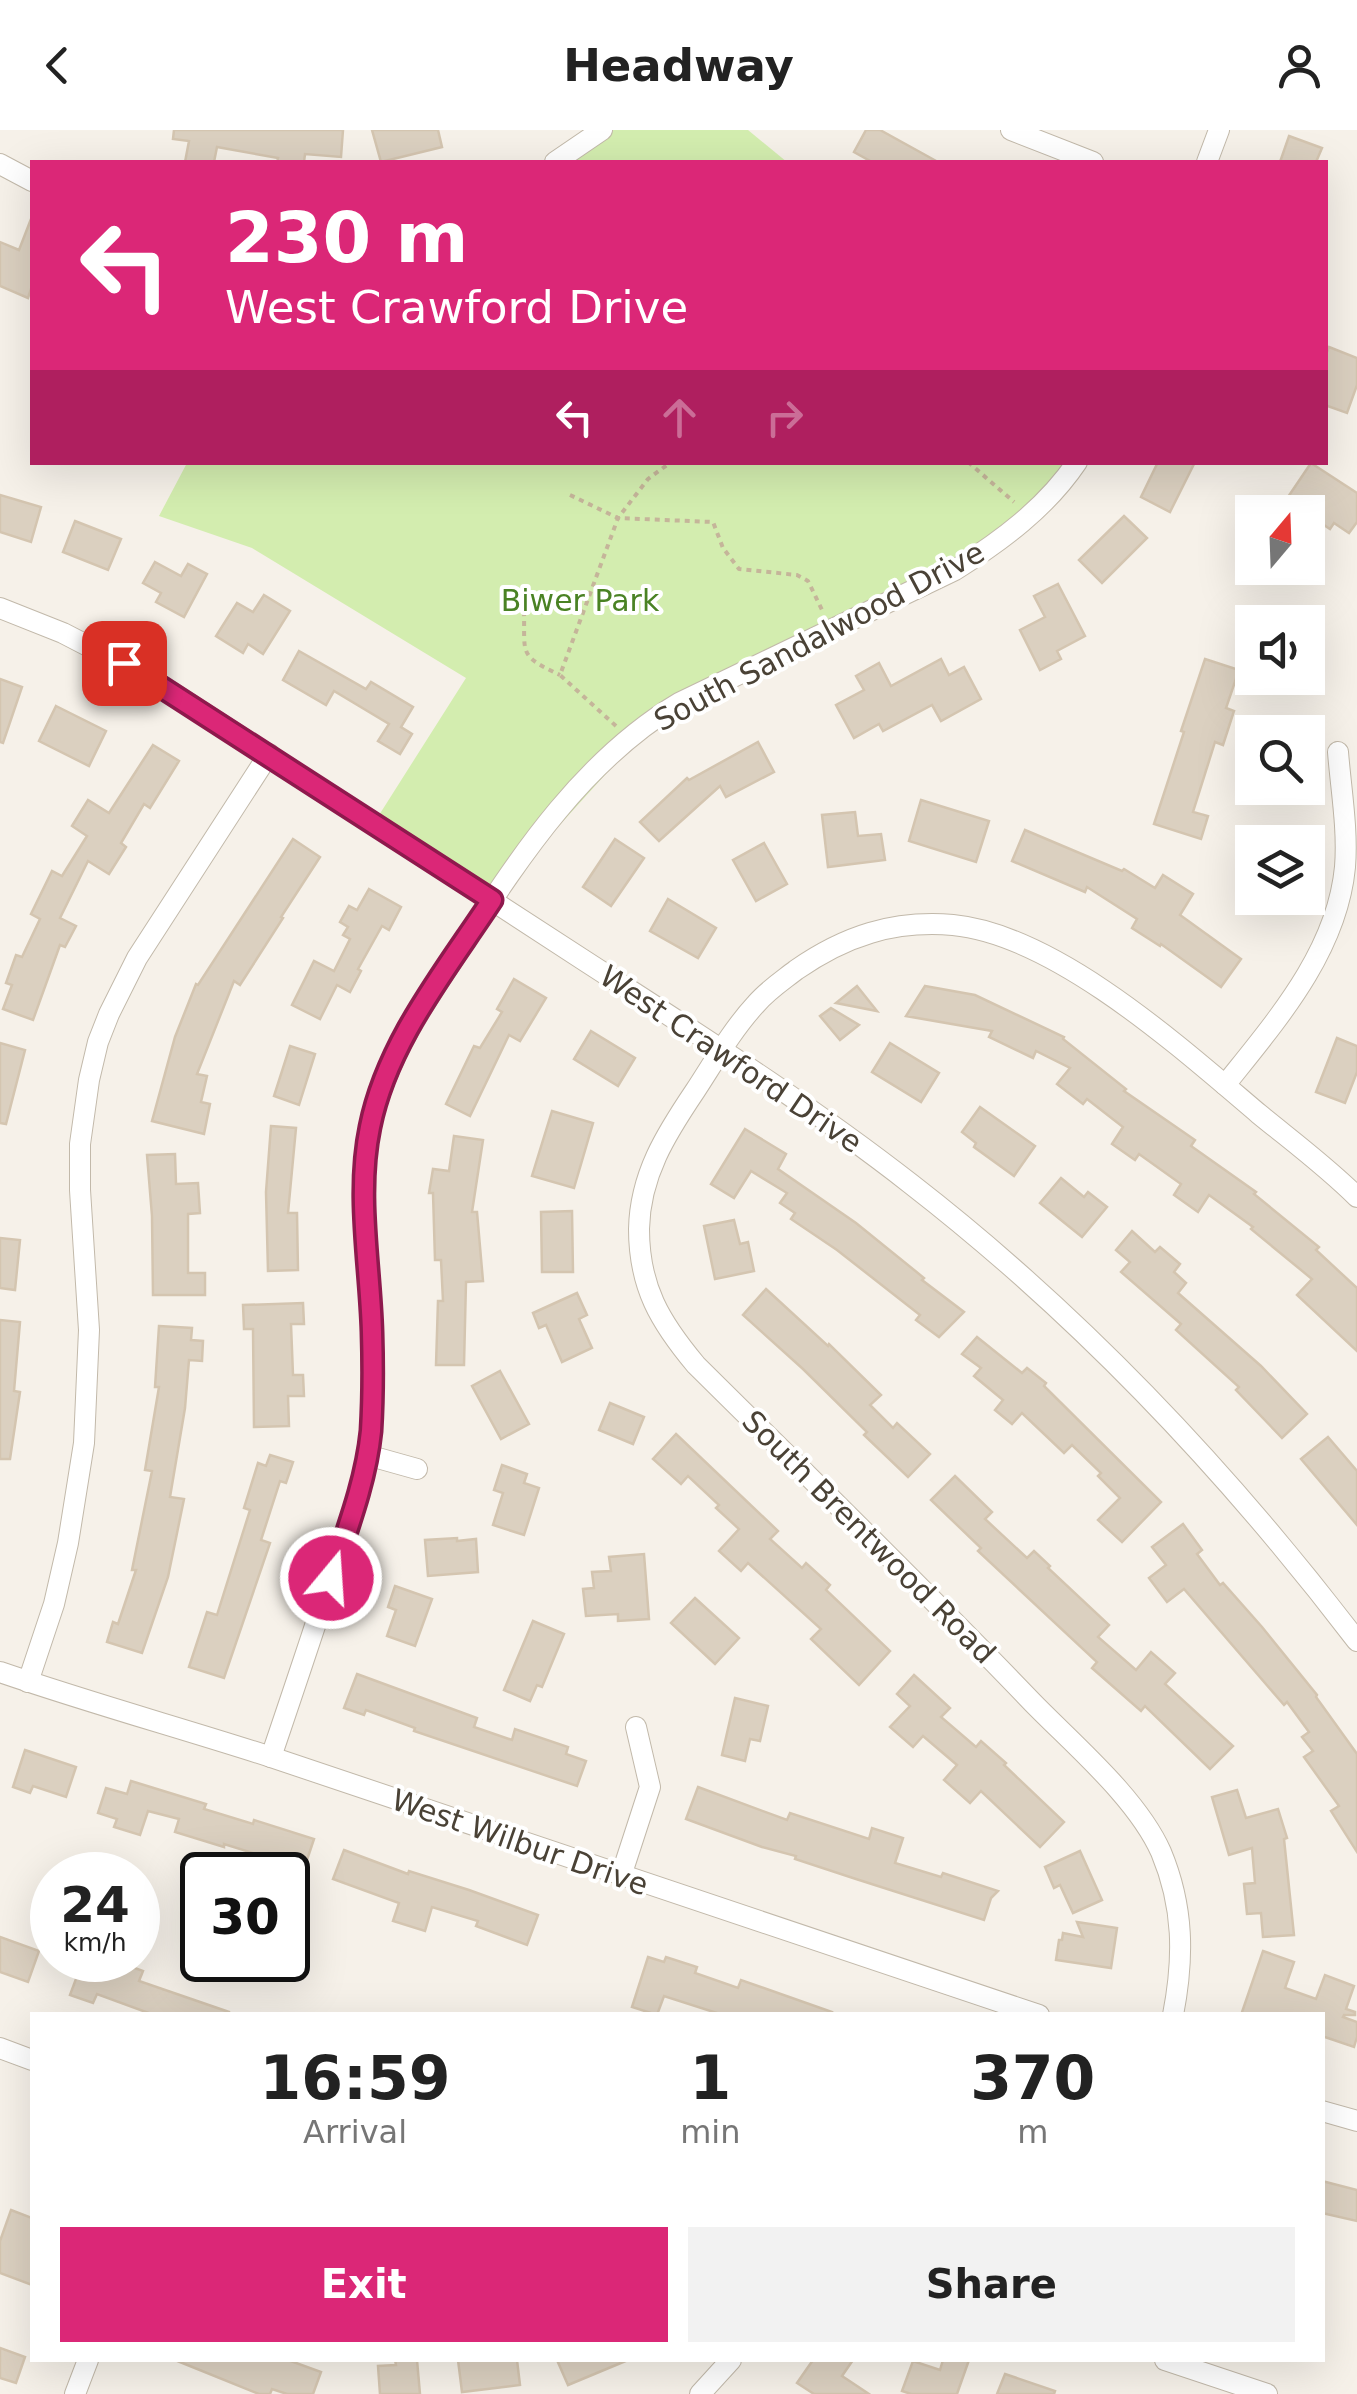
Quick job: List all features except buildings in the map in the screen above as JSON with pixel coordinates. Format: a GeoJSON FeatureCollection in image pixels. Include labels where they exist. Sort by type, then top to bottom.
{"type":"FeatureCollection","features":[{"type":"Feature","properties":{"kind":"street"},"geometry":{"type":"LineString","coordinates":[[557,160],[602,130]]}},
{"type":"Feature","properties":{"kind":"street"},"geometry":{"type":"LineString","coordinates":[[1012,130],[1087,160]]}},
{"type":"Feature","properties":{"kind":"street"},"geometry":{"type":"LineString","coordinates":[[1208,160],[1219,130]]}},
{"type":"Feature","properties":{"kind":"street"},"geometry":{"type":"LineString","coordinates":[[0,164],[30,180]]}},
{"type":"Feature","properties":{"kind":"street","name":"South Sandalwood Drive"},"geometry":{"type":"LineString","coordinates":[[271,1757],[355,1506],[366,1455],[372,1365],[363,1192],[370,1125],[404,1036],[548,822],[587,778],[630,739],[679,703],[955,570],[1030,515],[1075,465]]}},
{"type":"Feature","properties":{"kind":"street","name":"West Crawford Drive"},"geometry":{"type":"LineString","coordinates":[[0,608],[124,663],[269,754],[722,1050],[912,1185],[1123,1370],[1232,1486],[1357,1642]]}},
{"type":"Feature","properties":{"kind":"street"},"geometry":{"type":"LineString","coordinates":[[1225,1085],[1308,973],[1325,940],[1344,866],[1346,834],[1338,752]]}},
{"type":"Feature","properties":{"kind":"street"},"geometry":{"type":"LineString","coordinates":[[28,1682],[54,1604],[84,1443],[90,1363],[80,1144],[98,1042],[137,958],[269,754]]}},
{"type":"Feature","properties":{"kind":"street","name":"South Brentwood Road"},"geometry":{"type":"LineString","coordinates":[[1174,2012],[1182,1965],[1178,1912],[1160,1850],[1118,1790],[696,1365],[671,1335],[653,1304],[642,1270],[639,1229],[647,1176],[667,1133],[758,1000],[820,954],[846,940],[877,930],[919,924],[956,926],[1020,944],[1093,984],[1225,1085],[1357,1197]]}},
{"type":"Feature","properties":{"kind":"street"},"geometry":{"type":"LineString","coordinates":[[366,1455],[417,1469]]}},
{"type":"Feature","properties":{"kind":"street","name":"West Wilbur Drive"},"geometry":{"type":"LineString","coordinates":[[0,1672],[271,1757],[1029,2012]]}},
{"type":"Feature","properties":{"kind":"street"},"geometry":{"type":"LineString","coordinates":[[621,1876],[650,1788],[636,1727]]}},
{"type":"Feature","properties":{"kind":"street"},"geometry":{"type":"LineString","coordinates":[[0,2048],[30,2059]]}},
{"type":"Feature","properties":{"kind":"street"},"geometry":{"type":"LineString","coordinates":[[1325,2111],[1357,2121]]}},
{"type":"Feature","properties":{"kind":"street"},"geometry":{"type":"LineString","coordinates":[[76,2394],[87,2362]]}},
{"type":"Feature","properties":{"kind":"street"},"geometry":{"type":"LineString","coordinates":[[700,2394],[729,2362]]}},
{"type":"Feature","properties":{"kind":"street"},"geometry":{"type":"LineString","coordinates":[[1171,2362],[1267,2394]]}},
{"type":"Feature","properties":{"kind":"path"},"geometry":{"type":"LineString","coordinates":[[560,674],[618,518],[648,479],[667,465]]}},
{"type":"Feature","properties":{"kind":"path"},"geometry":{"type":"LineString","coordinates":[[972,465],[1030,515]]}},
{"type":"Feature","properties":{"kind":"path"},"geometry":{"type":"LineString","coordinates":[[570,495],[618,518],[714,522],[724,548],[739,568],[798,576],[808,581],[832,629]]}},
{"type":"Feature","properties":{"kind":"path"},"geometry":{"type":"LineString","coordinates":[[524,611],[525,652],[532,662],[560,674],[630,739]]}},
{"type":"Feature","properties":{"kind":"green space"},"geometry":{"type":"Polygon","coordinates":[[[602,130],[748,130],[785,160],[558,160],[602,130]]]}},
{"type":"Feature","properties":{"kind":"green space","name":"Biwer Park"},"geometry":{"type":"Polygon","coordinates":[[[186,465],[1076,465],[937,578],[659,715],[492,900],[374,823],[466,678],[252,548],[159,516],[186,465]]]}},
{"type":"Feature","properties":{"kind":"route"},"geometry":{"type":"LineString","coordinates":[[124,663],[492,900],[404,1036],[370,1125],[363,1192],[372,1330],[370,1433],[355,1506],[331,1578]]}}]}
